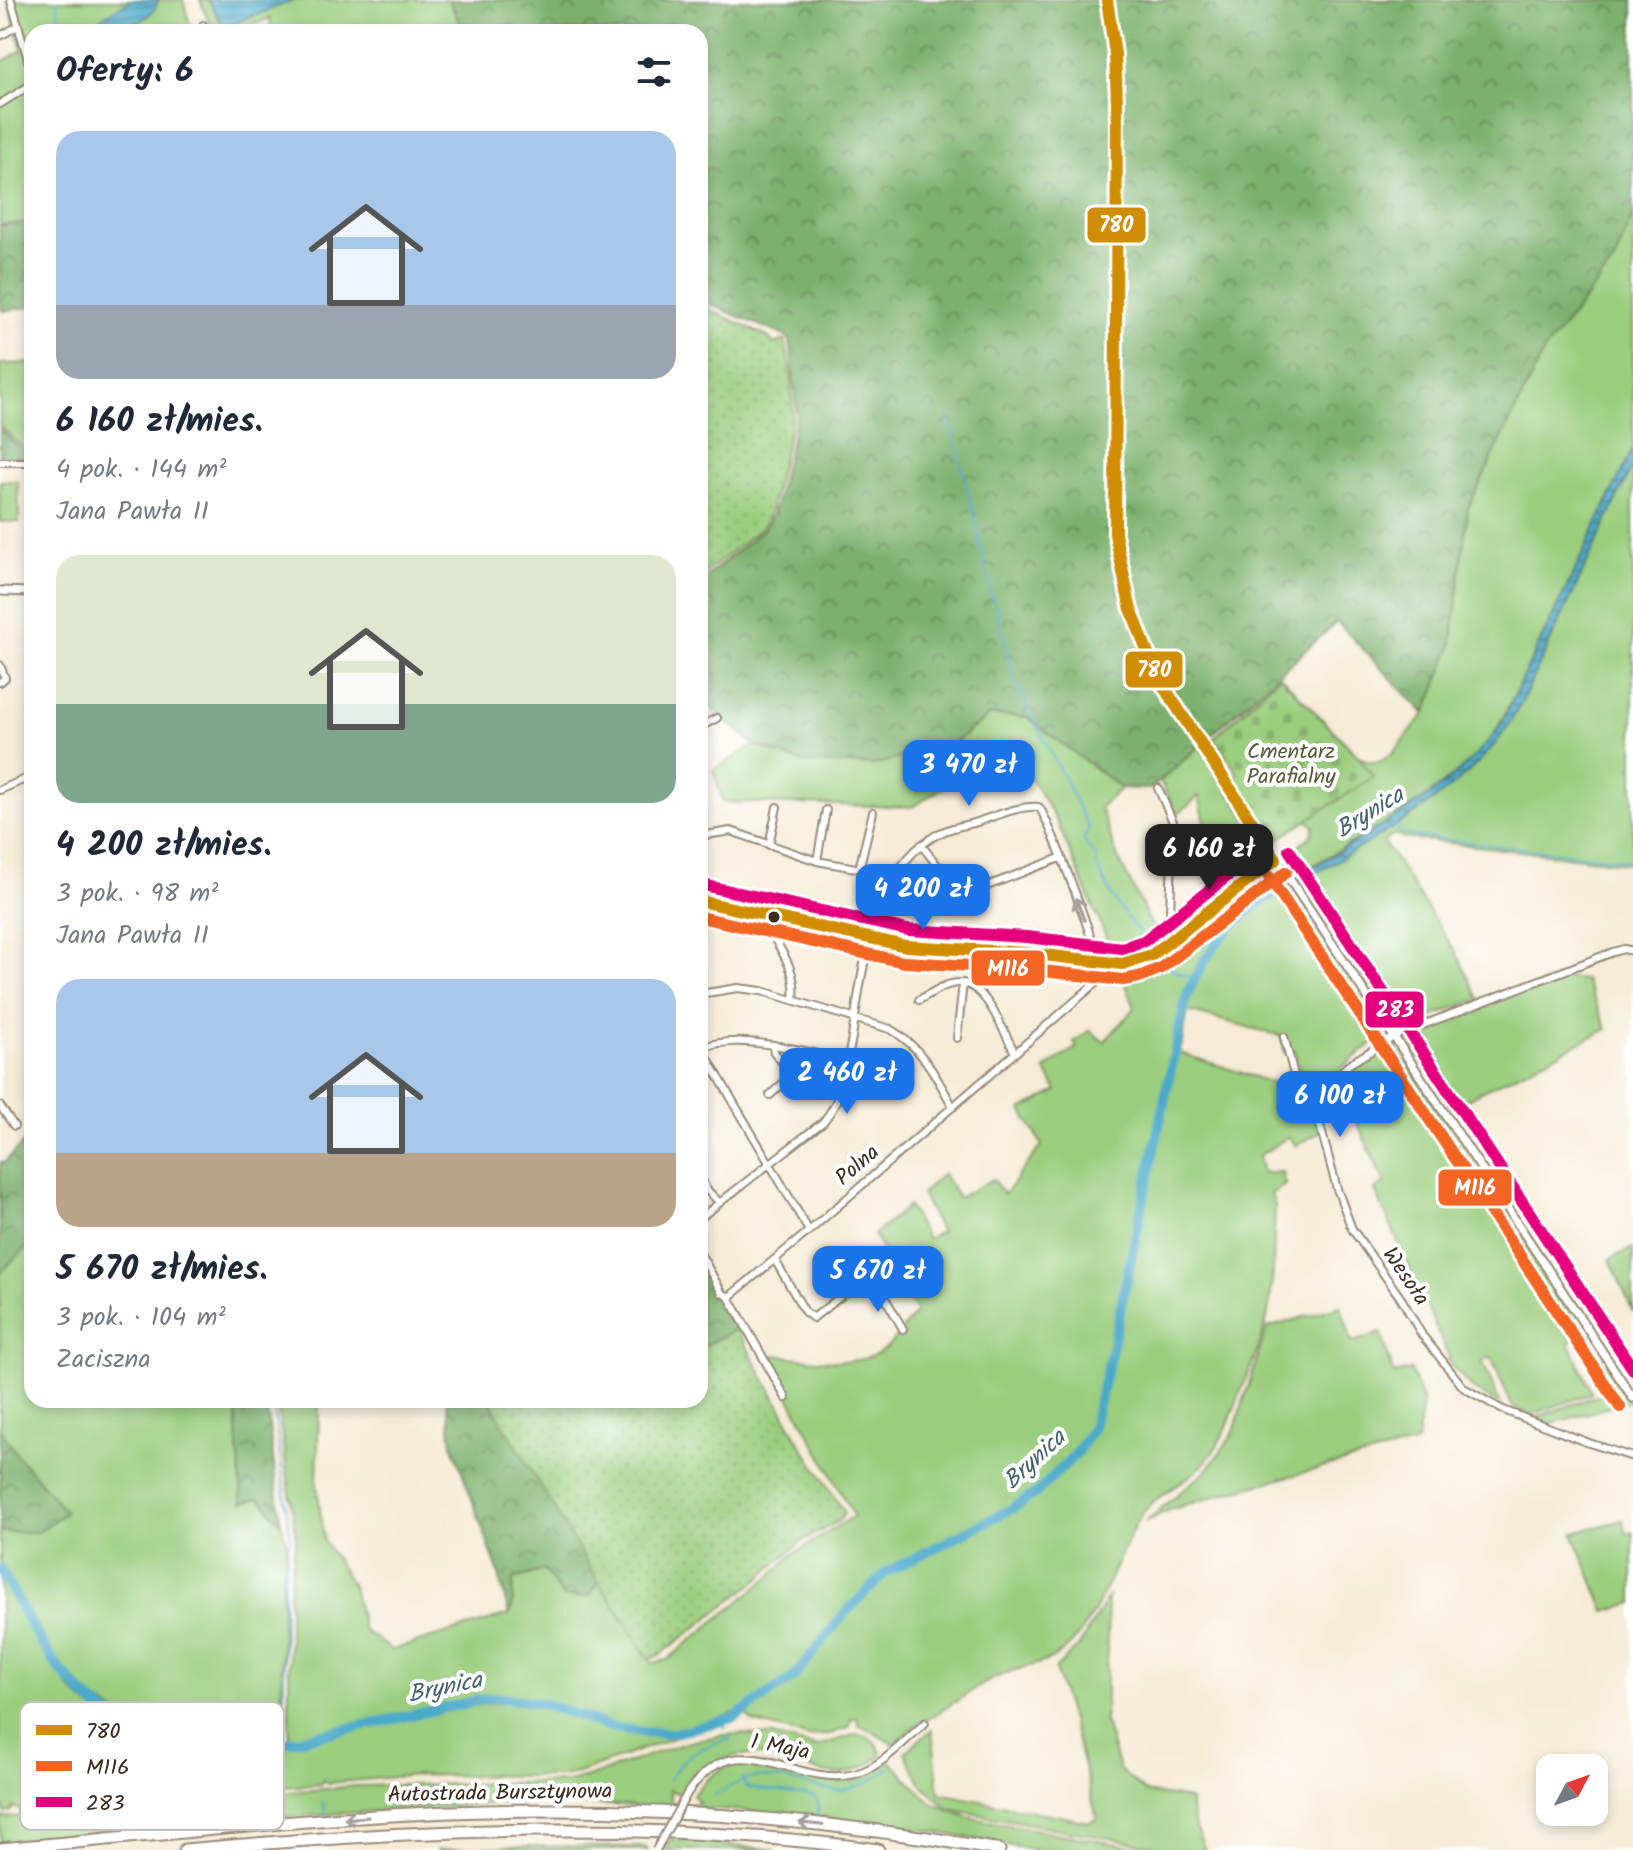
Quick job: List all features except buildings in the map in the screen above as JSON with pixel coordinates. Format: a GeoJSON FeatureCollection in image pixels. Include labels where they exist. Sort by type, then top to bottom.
{"type":"FeatureCollection","features":[{"type":"Feature","properties":{"kind":"highway","name":"Autostrada Bursztynowa"},"geometry":{"type":"LineString","coordinates":[[284,1824],[367,1817],[564,1810],[673,1813],[906,1835],[999,1850]]}},
{"type":"Feature","properties":{"kind":"highway","name":"Autostrada Bursztynowa"},"geometry":{"type":"LineString","coordinates":[[185,1850],[410,1833],[548,1829],[725,1835],[878,1850]]}},
{"type":"Feature","properties":{"kind":"highway","name":"Autostrada Bursztynowa"},"geometry":{"type":"LineString","coordinates":[[0,1849],[218,1830]]}},
{"type":"Feature","properties":{"kind":"street"},"geometry":{"type":"LineString","coordinates":[[11,0],[24,47]]}},
{"type":"Feature","properties":{"kind":"street"},"geometry":{"type":"LineString","coordinates":[[1107,0],[1115,54],[1117,102],[1115,534],[1121,580],[1141,645],[1156,675],[1284,873],[1633,1398]]}},
{"type":"Feature","properties":{"kind":"street"},"geometry":{"type":"LineString","coordinates":[[0,36],[18,26]]}},
{"type":"Feature","properties":{"kind":"street"},"geometry":{"type":"LineString","coordinates":[[0,104],[24,89]]}},
{"type":"Feature","properties":{"kind":"street"},"geometry":{"type":"LineString","coordinates":[[0,462],[24,462]]}},
{"type":"Feature","properties":{"kind":"street"},"geometry":{"type":"LineString","coordinates":[[0,591],[24,592]]}},
{"type":"Feature","properties":{"kind":"street"},"geometry":{"type":"LineString","coordinates":[[0,665],[5,678],[0,682]]}},
{"type":"Feature","properties":{"kind":"street"},"geometry":{"type":"LineString","coordinates":[[708,723],[717,718]]}},
{"type":"Feature","properties":{"kind":"street"},"geometry":{"type":"LineString","coordinates":[[0,790],[24,780]]}},
{"type":"Feature","properties":{"kind":"street"},"geometry":{"type":"LineString","coordinates":[[1158,788],[1173,822],[1170,914],[1173,939]]}},
{"type":"Feature","properties":{"kind":"street"},"geometry":{"type":"LineString","coordinates":[[769,845],[777,807]]}},
{"type":"Feature","properties":{"kind":"street"},"geometry":{"type":"LineString","coordinates":[[708,1211],[823,1122],[833,1110],[844,1083],[876,918],[895,877],[921,845],[949,829],[1039,807],[1091,938],[1096,961]]}},
{"type":"Feature","properties":{"kind":"street"},"geometry":{"type":"LineString","coordinates":[[817,861],[826,810]]}},
{"type":"Feature","properties":{"kind":"street"},"geometry":{"type":"LineString","coordinates":[[859,869],[873,812]]}},
{"type":"Feature","properties":{"kind":"street"},"geometry":{"type":"LineString","coordinates":[[708,835],[731,831],[817,861],[895,877]]}},
{"type":"Feature","properties":{"kind":"street"},"geometry":{"type":"LineString","coordinates":[[921,845],[957,886],[968,891],[1060,858]]}},
{"type":"Feature","properties":{"kind":"street"},"geometry":{"type":"LineString","coordinates":[[708,903],[906,946],[1041,954],[1114,963],[1135,962],[1152,955],[1276,859]]}},
{"type":"Feature","properties":{"kind":"street"},"geometry":{"type":"LineString","coordinates":[[763,914],[792,969],[796,983],[794,1000]]}},
{"type":"Feature","properties":{"kind":"street"},"geometry":{"type":"LineString","coordinates":[[1284,1037],[1298,1090],[1306,1100],[1313,1099],[1351,1063],[1394,1037],[1613,952],[1624,949],[1633,951]]}},
{"type":"Feature","properties":{"kind":"street","name":"Polna"},"geometry":{"type":"LineString","coordinates":[[729,1297],[1111,970],[1114,963]]}},
{"type":"Feature","properties":{"kind":"street"},"geometry":{"type":"LineString","coordinates":[[919,1000],[942,988],[963,983],[978,989],[1015,1053]]}},
{"type":"Feature","properties":{"kind":"street"},"geometry":{"type":"LineString","coordinates":[[957,1038],[963,983]]}},
{"type":"Feature","properties":{"kind":"street"},"geometry":{"type":"LineString","coordinates":[[708,992],[748,989],[855,1016],[890,1029],[909,1041],[932,1068],[953,1107]]}},
{"type":"Feature","properties":{"kind":"street"},"geometry":{"type":"LineString","coordinates":[[708,1044],[728,1040],[748,1041],[848,1060]]}},
{"type":"Feature","properties":{"kind":"street"},"geometry":{"type":"LineString","coordinates":[[773,1047],[792,1075]]}},
{"type":"Feature","properties":{"kind":"street"},"geometry":{"type":"LineString","coordinates":[[770,1095],[809,1060],[809,1053]]}},
{"type":"Feature","properties":{"kind":"street"},"geometry":{"type":"LineString","coordinates":[[708,1058],[809,1231]]}},
{"type":"Feature","properties":{"kind":"street","name":"Wesoła"},"geometry":{"type":"LineString","coordinates":[[1313,1099],[1337,1189],[1352,1229],[1402,1300],[1422,1335],[1464,1388],[1501,1409],[1633,1457]]}},
{"type":"Feature","properties":{"kind":"street"},"geometry":{"type":"LineString","coordinates":[[0,1106],[14,1126]]}},
{"type":"Feature","properties":{"kind":"street"},"geometry":{"type":"LineString","coordinates":[[708,1191],[719,1202]]}},
{"type":"Feature","properties":{"kind":"street"},"geometry":{"type":"LineString","coordinates":[[775,1260],[805,1312],[813,1318],[817,1318],[867,1276],[873,1277],[903,1329]]}},
{"type":"Feature","properties":{"kind":"street"},"geometry":{"type":"LineString","coordinates":[[708,1268],[722,1293],[729,1297],[786,1398]]}},
{"type":"Feature","properties":{"kind":"street","name":"1 Maja"},"geometry":{"type":"LineString","coordinates":[[656,1850],[688,1792],[708,1770],[725,1761],[765,1759],[823,1776],[853,1775],[869,1770],[925,1723]]}},
{"type":"Feature","properties":{"kind":"green space"},"geometry":{"type":"Polygon","coordinates":[[[7,0],[183,0],[190,24],[24,24],[24,223],[0,225],[0,63],[22,50],[7,0]]]}},
{"type":"Feature","properties":{"kind":"green space"},"geometry":{"type":"Polygon","coordinates":[[[200,0],[449,0],[460,24],[271,24],[270,18],[254,24],[210,24],[200,0]]]}},
{"type":"Feature","properties":{"kind":"green space"},"geometry":{"type":"Polygon","coordinates":[[[449,0],[1633,0],[1633,214],[1614,262],[1544,351],[1468,508],[1451,648],[1425,714],[1337,622],[1151,789],[1121,788],[1027,717],[990,715],[950,746],[873,765],[804,763],[755,745],[708,704],[708,575],[766,527],[775,507],[797,416],[790,340],[708,303],[708,24],[460,24],[449,0]]]}},
{"type":"Feature","properties":{"kind":"green space"},"geometry":{"type":"Polygon","coordinates":[[[1633,214],[1633,448],[1494,735],[1450,778],[1426,796],[1293,876],[1282,859],[1312,835],[1314,826],[1307,820],[1373,777],[1357,755],[1369,762],[1378,762],[1392,754],[1425,714],[1451,648],[1468,508],[1544,351],[1614,262],[1633,214]]]}},
{"type":"Feature","properties":{"kind":"green space"},"geometry":{"type":"Polygon","coordinates":[[[24,223],[24,308],[3,311],[0,307],[0,225],[24,223]]]}},
{"type":"Feature","properties":{"kind":"green space"},"geometry":{"type":"Polygon","coordinates":[[[708,309],[768,337],[774,344],[785,340],[793,416],[764,526],[708,571],[708,309]]]}},
{"type":"Feature","properties":{"kind":"green space"},"geometry":{"type":"Polygon","coordinates":[[[24,363],[24,448],[0,426],[0,364],[24,363]]]}},
{"type":"Feature","properties":{"kind":"green space"},"geometry":{"type":"Polygon","coordinates":[[[0,429],[24,452],[24,458],[0,458],[0,429]]]}},
{"type":"Feature","properties":{"kind":"green space"},"geometry":{"type":"Polygon","coordinates":[[[1633,465],[1633,864],[1405,838],[1394,834],[1384,842],[1457,954],[1479,999],[1401,1028],[1394,1027],[1299,883],[1426,805],[1450,787],[1497,741],[1523,700],[1633,465]]]}},
{"type":"Feature","properties":{"kind":"green space"},"geometry":{"type":"Polygon","coordinates":[[[0,481],[18,481],[19,522],[0,522],[0,481]]]}},
{"type":"Feature","properties":{"kind":"green space","name":"Cmentarz Parafialny"},"geometry":{"type":"Polygon","coordinates":[[[1280,676],[1357,755],[1373,777],[1275,839],[1235,779],[1237,772],[1214,738],[1280,676]]]}},
{"type":"Feature","properties":{"kind":"green space"},"geometry":{"type":"Polygon","coordinates":[[[990,715],[1027,717],[1121,788],[1100,807],[1118,858],[1153,928],[1178,921],[1258,857],[1244,829],[1211,847],[1199,796],[1177,815],[1160,781],[1200,746],[1258,836],[1264,850],[1262,862],[1150,950],[1131,958],[1115,958],[1057,822],[1011,745],[912,807],[723,802],[713,770],[755,745],[804,763],[950,746],[990,715]]]}},
{"type":"Feature","properties":{"kind":"green space"},"geometry":{"type":"Polygon","coordinates":[[[1276,868],[1384,1034],[1308,1095],[1303,1089],[1295,1050],[1285,1053],[1281,1036],[1188,1011],[1180,1053],[1295,1090],[1300,1100],[1312,1108],[1320,1132],[1296,1146],[1289,1136],[1259,1156],[1263,1173],[1282,1172],[1285,1185],[1271,1194],[1275,1206],[1271,1294],[1261,1341],[1223,1435],[1202,1465],[1145,1510],[1088,1621],[1067,1648],[1045,1661],[985,1683],[922,1721],[893,1744],[859,1726],[857,1718],[851,1718],[849,1727],[809,1737],[753,1722],[742,1710],[688,1728],[652,1731],[604,1721],[534,1699],[488,1696],[289,1739],[289,1591],[296,1537],[278,1408],[319,1408],[317,1486],[324,1541],[353,1587],[363,1630],[392,1650],[508,1615],[512,1610],[514,1579],[545,1570],[589,1596],[599,1582],[652,1663],[667,1660],[773,1574],[793,1554],[854,1516],[770,1361],[775,1355],[830,1361],[858,1360],[882,1351],[891,1343],[916,1312],[874,1235],[908,1206],[927,1239],[941,1232],[921,1194],[943,1174],[958,1198],[993,1179],[1004,1195],[1042,1145],[1022,1110],[1057,1091],[1045,1069],[1077,1047],[1074,1042],[1090,1030],[1104,1042],[1135,1008],[1119,967],[1129,967],[1151,959],[1267,870],[1276,868]]]}},
{"type":"Feature","properties":{"kind":"green space"},"geometry":{"type":"Polygon","coordinates":[[[1558,977],[1585,980],[1607,1029],[1451,1107],[1405,1037],[1558,977]]]}},
{"type":"Feature","properties":{"kind":"green space"},"geometry":{"type":"Polygon","coordinates":[[[1390,1042],[1394,1043],[1617,1383],[1602,1388],[1578,1338],[1569,1342],[1592,1393],[1530,1415],[1512,1406],[1491,1357],[1482,1361],[1501,1405],[1474,1390],[1446,1360],[1450,1359],[1375,1190],[1385,1183],[1354,1116],[1357,1100],[1346,1075],[1390,1042]]]}},
{"type":"Feature","properties":{"kind":"green space"},"geometry":{"type":"Polygon","coordinates":[[[24,1142],[24,1250],[0,1273],[0,1162],[4,1163],[24,1142]]]}},
{"type":"Feature","properties":{"kind":"green space"},"geometry":{"type":"Polygon","coordinates":[[[1633,1248],[1633,1312],[1610,1259],[1633,1248]]]}},
{"type":"Feature","properties":{"kind":"green space"},"geometry":{"type":"Polygon","coordinates":[[[24,1250],[24,1408],[236,1408],[242,1502],[260,1498],[281,1523],[287,1545],[282,1582],[282,1702],[100,1702],[91,1697],[54,1657],[0,1562],[0,1529],[17,1455],[0,1429],[0,1273],[24,1250]]]}},
{"type":"Feature","properties":{"kind":"green space"},"geometry":{"type":"Polygon","coordinates":[[[708,1277],[736,1329],[708,1344],[708,1277]]]}},
{"type":"Feature","properties":{"kind":"green space"},"geometry":{"type":"Polygon","coordinates":[[[1341,1306],[1352,1342],[1381,1333],[1394,1374],[1411,1370],[1423,1403],[1417,1443],[1218,1495],[1169,1510],[1145,1522],[1208,1469],[1233,1434],[1267,1328],[1341,1306]]]}},
{"type":"Feature","properties":{"kind":"green space"},"geometry":{"type":"Polygon","coordinates":[[[737,1329],[802,1446],[845,1513],[839,1521],[802,1541],[660,1655],[649,1659],[494,1408],[708,1408],[708,1344],[737,1329]]]}},
{"type":"Feature","properties":{"kind":"green space"},"geometry":{"type":"Polygon","coordinates":[[[1621,1387],[1630,1401],[1550,1424],[1534,1418],[1621,1387]]]}},
{"type":"Feature","properties":{"kind":"green space"},"geometry":{"type":"Polygon","coordinates":[[[236,1408],[267,1408],[281,1523],[260,1498],[242,1503],[236,1408]]]}},
{"type":"Feature","properties":{"kind":"green space"},"geometry":{"type":"Polygon","coordinates":[[[448,1408],[494,1408],[599,1582],[589,1596],[563,1597],[544,1570],[514,1579],[509,1615],[498,1571],[452,1444],[448,1408]]]}},
{"type":"Feature","properties":{"kind":"green space"},"geometry":{"type":"Polygon","coordinates":[[[0,1429],[17,1455],[66,1512],[38,1532],[2,1532],[0,1529],[0,1429]]]}},
{"type":"Feature","properties":{"kind":"green space"},"geometry":{"type":"Polygon","coordinates":[[[1623,1520],[1627,1534],[1633,1532],[1633,1603],[1605,1611],[1573,1533],[1623,1520]]]}},
{"type":"Feature","properties":{"kind":"green space"},"geometry":{"type":"Polygon","coordinates":[[[0,1577],[69,1688],[85,1702],[20,1702],[20,1810],[14,1807],[5,1813],[4,1807],[0,1806],[0,1577]]]}},
{"type":"Feature","properties":{"kind":"green space"},"geometry":{"type":"Polygon","coordinates":[[[1108,1597],[1105,1723],[1119,1769],[1145,1792],[1189,1799],[1195,1827],[1205,1850],[1175,1850],[949,1809],[920,1783],[905,1752],[932,1729],[939,1793],[1090,1822],[1097,1818],[1055,1669],[1079,1646],[1108,1597]]]}},
{"type":"Feature","properties":{"kind":"green space"},"geometry":{"type":"Polygon","coordinates":[[[510,1701],[540,1705],[618,1731],[678,1736],[562,1776],[416,1775],[329,1783],[323,1780],[321,1784],[286,1787],[284,1746],[445,1710],[510,1701]]]}},
{"type":"Feature","properties":{"kind":"green space"},"geometry":{"type":"Polygon","coordinates":[[[856,1734],[874,1741],[881,1751],[880,1757],[866,1766],[840,1774],[821,1772],[774,1757],[730,1757],[705,1770],[682,1795],[669,1790],[672,1802],[677,1804],[675,1807],[515,1802],[284,1817],[284,1793],[357,1786],[568,1782],[716,1736],[772,1736],[816,1747],[856,1734]]]}},
{"type":"Feature","properties":{"kind":"green space"},"geometry":{"type":"Polygon","coordinates":[[[890,1761],[931,1803],[970,1818],[1150,1850],[1034,1850],[920,1829],[813,1816],[688,1807],[699,1802],[693,1795],[711,1776],[730,1766],[749,1764],[809,1778],[852,1781],[867,1776],[890,1761]]]}},
{"type":"Feature","properties":{"kind":"green space"},"geometry":{"type":"Polygon","coordinates":[[[20,1816],[20,1830],[139,1830],[0,1842],[0,1818],[20,1816]]]}},
{"type":"Feature","properties":{"kind":"green space"},"geometry":{"type":"Polygon","coordinates":[[[670,1839],[775,1850],[663,1850],[670,1839]]]}},
{"type":"Feature","properties":{"kind":"green space"},"geometry":{"type":"Polygon","coordinates":[[[518,1846],[645,1847],[648,1850],[436,1850],[518,1846]]]}},
{"type":"Feature","properties":{"kind":"water"},"geometry":{"type":"Polygon","coordinates":[[[131,0],[158,0],[152,12],[134,24],[104,24],[101,18],[131,0]]]}},
{"type":"Feature","properties":{"kind":"water"},"geometry":{"type":"Polygon","coordinates":[[[208,0],[295,0],[233,24],[222,24],[208,0]]]}},
{"type":"Feature","properties":{"kind":"water"},"geometry":{"type":"Polygon","coordinates":[[[1633,449],[1633,465],[1521,703],[1502,735],[1460,780],[1435,800],[1299,883],[1295,878],[1431,794],[1479,752],[1499,728],[1633,449]]]}},
{"type":"Feature","properties":{"kind":"waterway"},"geometry":{"type":"LineString","coordinates":[[57,0],[58,24]]}},
{"type":"Feature","properties":{"kind":"waterway"},"geometry":{"type":"LineString","coordinates":[[948,415],[1017,686],[1089,828],[1083,840],[1096,857],[1099,871],[1116,903],[1133,925],[1174,971],[1194,978]]}},
{"type":"Feature","properties":{"kind":"waterway"},"geometry":{"type":"LineString","coordinates":[[1392,824],[1401,833],[1413,836],[1633,861]]}},
{"type":"Feature","properties":{"kind":"waterway","name":"Brynica"},"geometry":{"type":"LineString","coordinates":[[284,1743],[494,1697],[542,1703],[610,1727],[643,1732],[674,1733],[734,1718],[793,1678],[845,1613],[887,1572],[1013,1508],[1036,1493],[1075,1455],[1092,1429],[1112,1349],[1186,998],[1207,957],[1231,927],[1245,914],[1300,878]]}},
{"type":"Feature","properties":{"kind":"waterway"},"geometry":{"type":"LineString","coordinates":[[274,1408],[290,1534],[284,1583],[284,1702]]}},
{"type":"Feature","properties":{"kind":"waterway","name":"Brynica"},"geometry":{"type":"LineString","coordinates":[[0,1569],[52,1659],[93,1702]]}},
{"type":"Feature","properties":{"kind":"waterway"},"geometry":{"type":"LineString","coordinates":[[284,1702],[284,1729]]}},
{"type":"Feature","properties":{"kind":"waterway","name":"Brynica"},"geometry":{"type":"LineString","coordinates":[[723,1721],[725,1728]]}},
{"type":"Feature","properties":{"kind":"waterway"},"geometry":{"type":"LineString","coordinates":[[728,1736],[730,1741]]}},
{"type":"Feature","properties":{"kind":"waterway"},"geometry":{"type":"LineString","coordinates":[[669,1780],[680,1764],[694,1753],[729,1739]]}},
{"type":"Feature","properties":{"kind":"waterway"},"geometry":{"type":"LineString","coordinates":[[714,1796],[738,1783],[759,1777],[845,1790],[863,1784],[890,1768]]}},
{"type":"Feature","properties":{"kind":"waterway"},"geometry":{"type":"LineString","coordinates":[[742,1777],[749,1788],[814,1796],[819,1804],[817,1818]]}},
{"type":"Feature","properties":{"kind":"waterway"},"geometry":{"type":"LineString","coordinates":[[432,1791],[434,1807]]}},
{"type":"Feature","properties":{"kind":"waterway"},"geometry":{"type":"LineString","coordinates":[[323,1802],[326,1814]]}},
{"type":"Feature","properties":{"kind":"transit line","name":"780"},"geometry":{"type":"LineString","coordinates":[[1107,0],[1115,54],[1117,102],[1115,534],[1130,606],[1156,675],[1276,859]]}},
{"type":"Feature","properties":{"kind":"transit line","name":"283"},"geometry":{"type":"LineString","coordinates":[[708,886],[908,930],[1027,937],[1122,948],[1144,941],[1266,846]]}},
{"type":"Feature","properties":{"kind":"transit line","name":"283"},"geometry":{"type":"LineString","coordinates":[[1289,850],[1633,1369]]}},
{"type":"Feature","properties":{"kind":"transit line","name":"780"},"geometry":{"type":"LineString","coordinates":[[708,903],[906,946],[1026,953],[1122,964],[1152,955],[1276,859]]}},
{"type":"Feature","properties":{"kind":"transit line","name":"M116"},"geometry":{"type":"LineString","coordinates":[[1263,868],[1620,1407]]}},
{"type":"Feature","properties":{"kind":"transit line","name":"M116"},"geometry":{"type":"LineString","coordinates":[[708,919],[904,962],[1025,969],[1123,980],[1161,968],[1286,872]]}}]}
